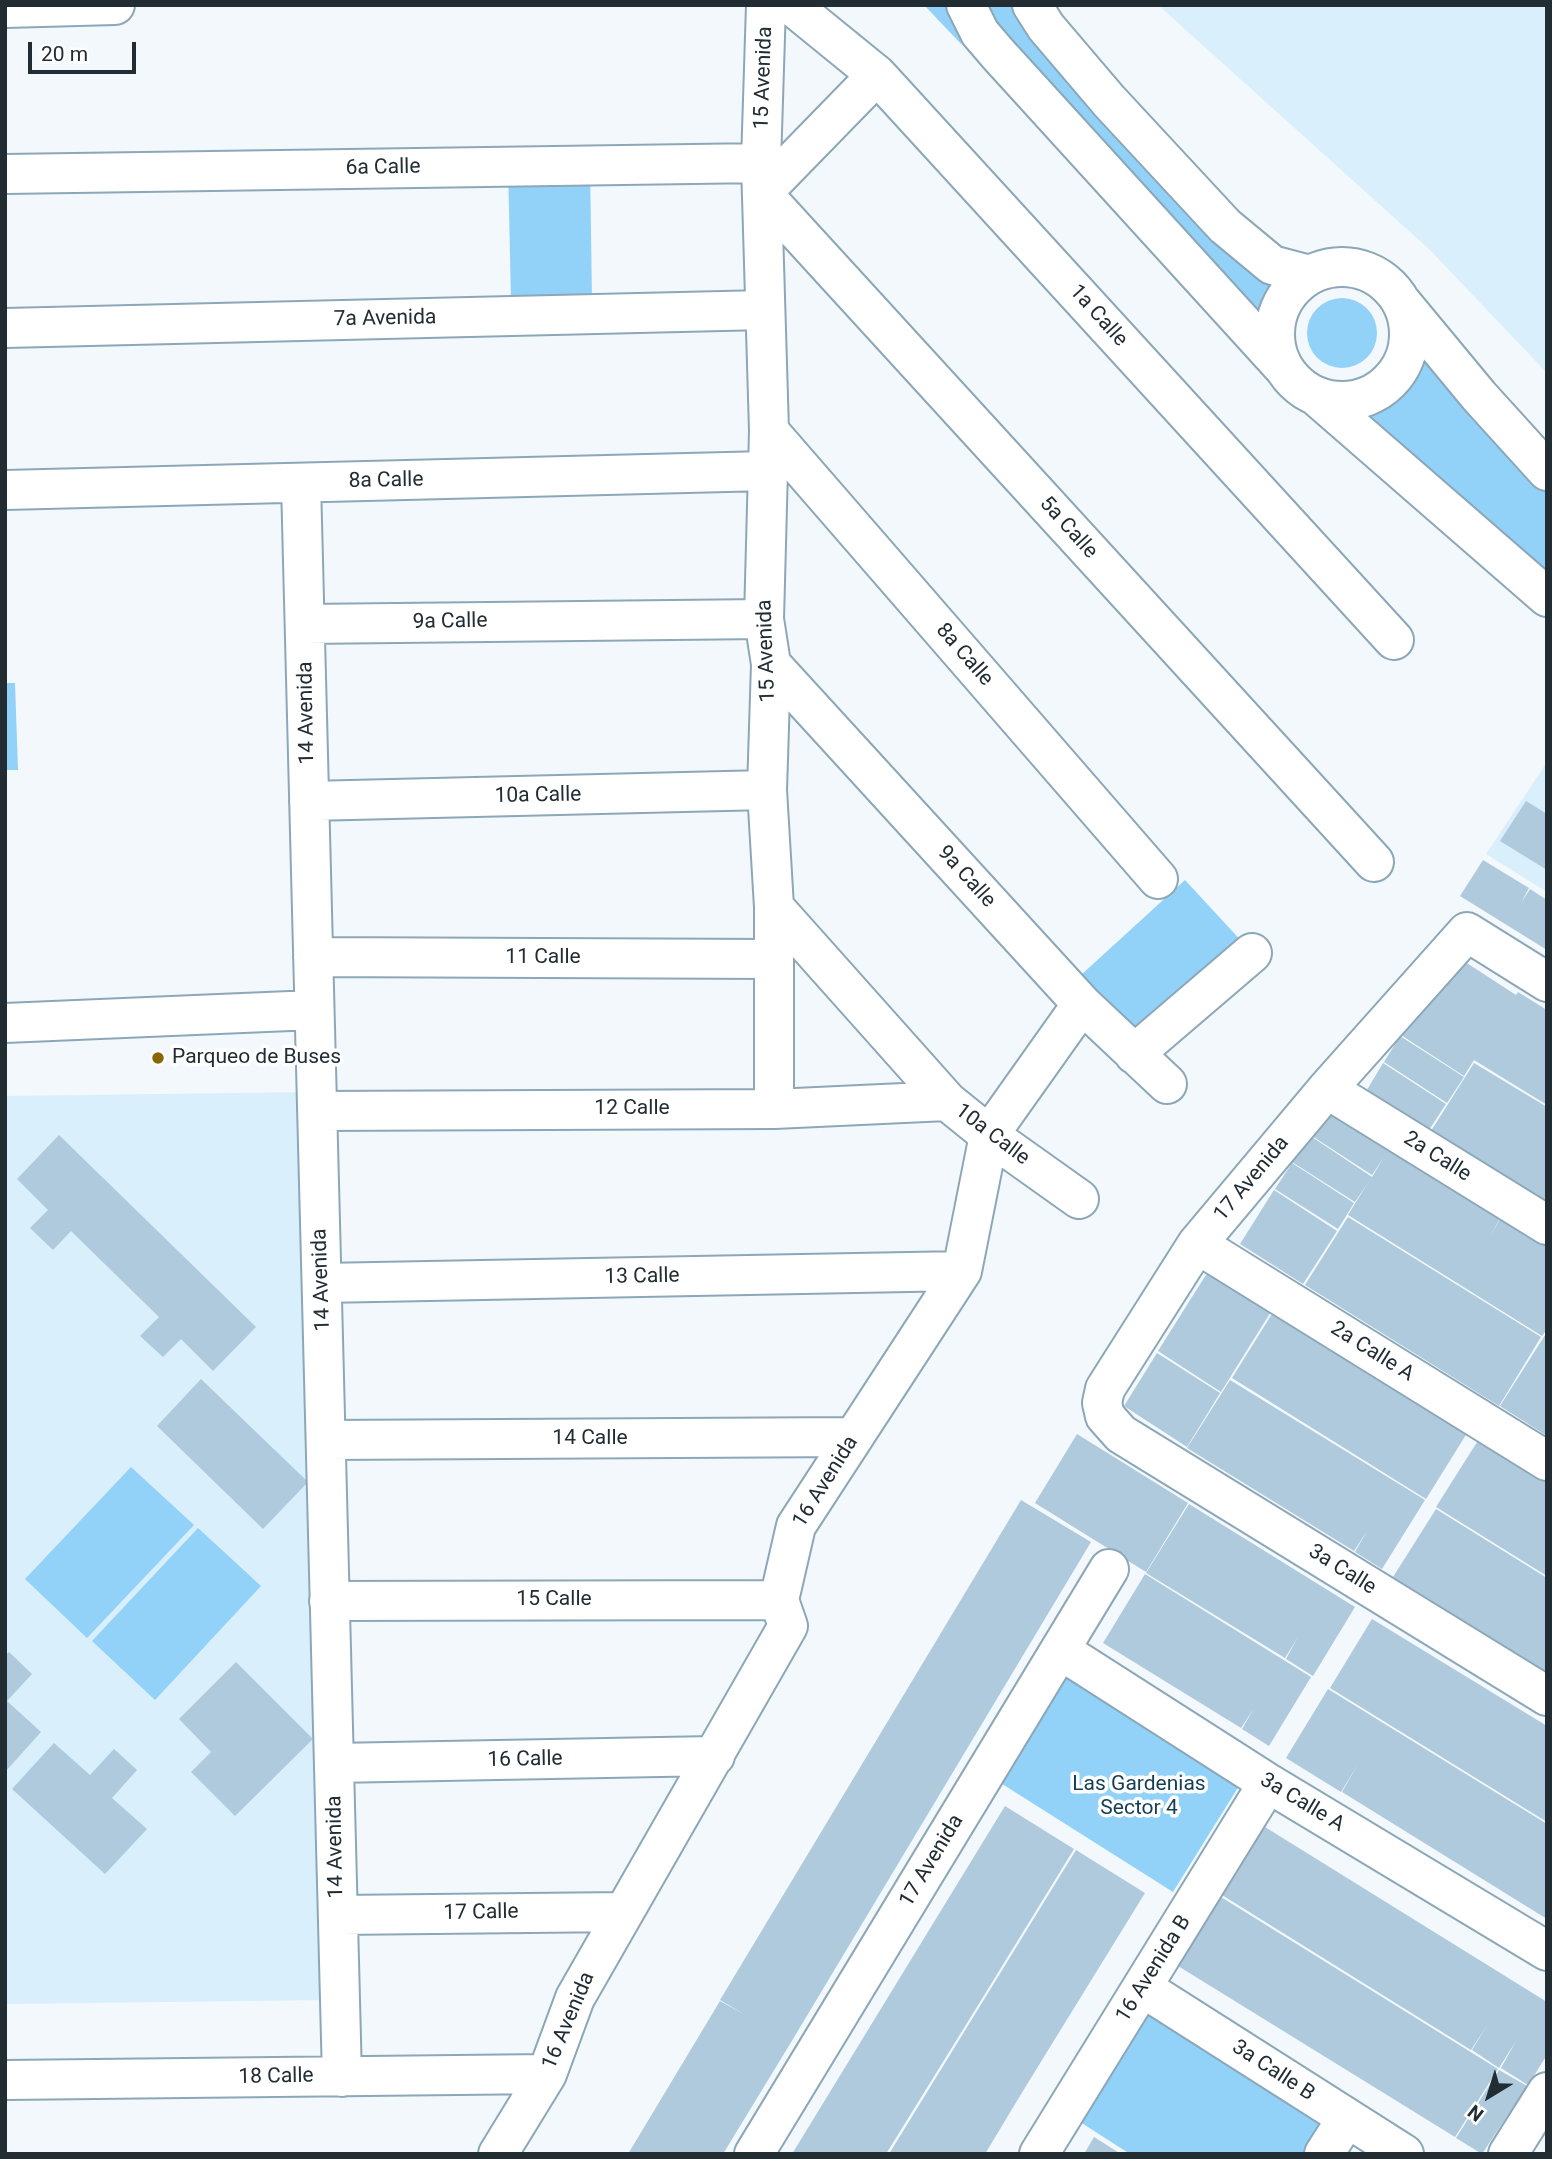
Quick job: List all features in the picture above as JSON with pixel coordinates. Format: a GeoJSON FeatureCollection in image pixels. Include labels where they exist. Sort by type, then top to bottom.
{"type":"FeatureCollection","features":[{"type":"Feature","properties":{"kind":"street"},"geometry":{"type":"LineString","coordinates":[[22,7],[115,5]]}},
{"type":"Feature","properties":{"kind":"street","name":"15 Avenida"},"geometry":{"type":"LineString","coordinates":[[766,5],[761,178],[769,431],[764,619],[771,664],[767,790],[774,907],[774,1108]]}},
{"type":"Feature","properties":{"kind":"street","name":"1a Calle"},"geometry":{"type":"LineString","coordinates":[[791,5],[877,75],[1394,640]]}},
{"type":"Feature","properties":{"kind":"street"},"geometry":{"type":"LineString","coordinates":[[966,5],[980,33],[998,54],[1297,384],[1315,396],[1547,597]]}},
{"type":"Feature","properties":{"kind":"street"},"geometry":{"type":"LineString","coordinates":[[1032,5],[1046,27],[1109,101],[1225,226],[1272,265],[1295,272],[1314,273]]}},
{"type":"Feature","properties":{"kind":"street"},"geometry":{"type":"LineString","coordinates":[[761,178],[877,75]]}},
{"type":"Feature","properties":{"kind":"street","name":"6a Calle"},"geometry":{"type":"LineString","coordinates":[[5,174],[761,178]]}},
{"type":"Feature","properties":{"kind":"street","name":"5a Calle"},"geometry":{"type":"LineString","coordinates":[[761,178],[1374,862]]}},
{"type":"Feature","properties":{"kind":"street"},"geometry":{"type":"LineString","coordinates":[[1283,367],[1276,346],[1275,324],[1282,303],[1295,285],[1314,273],[1335,267],[1358,270],[1378,278],[1394,293],[1479,396],[1547,471]]}},
{"type":"Feature","properties":{"kind":"street"},"geometry":{"type":"LineString","coordinates":[[1315,396],[1338,401],[1360,399],[1379,390],[1395,375],[1406,355],[1409,334],[1405,313],[1394,293]]}},
{"type":"Feature","properties":{"kind":"street","name":"7a Avenida"},"geometry":{"type":"LineString","coordinates":[[5,328],[765,310]]}},
{"type":"Feature","properties":{"kind":"street","name":"8a Calle"},"geometry":{"type":"LineString","coordinates":[[769,431],[1158,879]]}},
{"type":"Feature","properties":{"kind":"street","name":"8a Calle"},"geometry":{"type":"LineString","coordinates":[[5,490],[767,471]]}},
{"type":"Feature","properties":{"kind":"street","name":"14 Avenida"},"geometry":{"type":"LineString","coordinates":[[301,483],[342,2077]]}},
{"type":"Feature","properties":{"kind":"street","name":"9a Calle"},"geometry":{"type":"LineString","coordinates":[[305,624],[764,619]]}},
{"type":"Feature","properties":{"kind":"street","name":"9a Calle"},"geometry":{"type":"LineString","coordinates":[[771,664],[1082,1004],[1167,1084]]}},
{"type":"Feature","properties":{"kind":"street","name":"10a Calle"},"geometry":{"type":"LineString","coordinates":[[309,801],[767,790]]}},
{"type":"Feature","properties":{"kind":"street","name":"10a Calle"},"geometry":{"type":"LineString","coordinates":[[774,907],[947,1101],[989,1135],[1079,1199]]}},
{"type":"Feature","properties":{"kind":"street","name":"17 Avenida"},"geometry":{"type":"LineString","coordinates":[[1138,1444],[1109,1422],[1103,1409],[1103,1395],[1197,1244],[1327,1089],[1467,932],[1547,982]]}},
{"type":"Feature","properties":{"kind":"street"},"geometry":{"type":"LineString","coordinates":[[1135,1054],[1252,953]]}},
{"type":"Feature","properties":{"kind":"street","name":"11 Calle"},"geometry":{"type":"LineString","coordinates":[[313,957],[772,959]]}},
{"type":"Feature","properties":{"kind":"street","name":"16 Avenida"},"geometry":{"type":"LineString","coordinates":[[498,2154],[547,2074],[575,1998],[788,1626],[779,1600],[796,1525],[962,1271],[989,1135],[1082,1004]]}},
{"type":"Feature","properties":{"kind":"street"},"geometry":{"type":"LineString","coordinates":[[5,1023],[314,1010]]}},
{"type":"Feature","properties":{"kind":"street","name":"2a Calle"},"geometry":{"type":"LineString","coordinates":[[1327,1089],[1547,1224]]}},
{"type":"Feature","properties":{"kind":"street","name":"12 Calle"},"geometry":{"type":"LineString","coordinates":[[317,1111],[774,1108],[947,1101]]}},
{"type":"Feature","properties":{"kind":"street","name":"2a Calle A"},"geometry":{"type":"LineString","coordinates":[[1197,1244],[1547,1461]]}},
{"type":"Feature","properties":{"kind":"street","name":"13 Calle"},"geometry":{"type":"LineString","coordinates":[[322,1283],[962,1271]]}},
{"type":"Feature","properties":{"kind":"street","name":"14 Calle"},"geometry":{"type":"LineString","coordinates":[[326,1440],[854,1437]]}},
{"type":"Feature","properties":{"kind":"street","name":"3a Calle"},"geometry":{"type":"LineString","coordinates":[[1138,1444],[1547,1696]]}},
{"type":"Feature","properties":{"kind":"street","name":"17 Avenida"},"geometry":{"type":"LineString","coordinates":[[754,2154],[1109,1569]]}},
{"type":"Feature","properties":{"kind":"street","name":"15 Calle"},"geometry":{"type":"LineString","coordinates":[[329,1601],[779,1600]]}},
{"type":"Feature","properties":{"kind":"street","name":"3a Calle A"},"geometry":{"type":"LineString","coordinates":[[1060,1650],[1268,1783],[1547,1951]]}},
{"type":"Feature","properties":{"kind":"street","name":"16 Calle"},"geometry":{"type":"LineString","coordinates":[[334,1763],[715,1756]]}},
{"type":"Feature","properties":{"kind":"street","name":"16 Avenida B"},"geometry":{"type":"LineString","coordinates":[[1039,2154],[1268,1783]]}},
{"type":"Feature","properties":{"kind":"street","name":"17 Calle"},"geometry":{"type":"LineString","coordinates":[[338,1915],[623,1912]]}},
{"type":"Feature","properties":{"kind":"street","name":"3a Calle B"},"geometry":{"type":"LineString","coordinates":[[1143,1988],[1404,2154]]}},
{"type":"Feature","properties":{"kind":"street","name":"18 Calle"},"geometry":{"type":"LineString","coordinates":[[5,2080],[547,2074]]}},
{"type":"Feature","properties":{"kind":"street"},"geometry":{"type":"LineString","coordinates":[[1508,2154],[1547,2092]]}},
{"type":"Feature","properties":{"kind":"street"},"geometry":{"type":"LineString","coordinates":[[1324,2154],[1346,2118]]}},
{"type":"Feature","properties":{"kind":"shaded area"},"geometry":{"type":"Polygon","coordinates":[[[1158,5],[1547,5],[1547,373],[1430,250],[1158,5]]]}},
{"type":"Feature","properties":{"kind":"shaded area"},"geometry":{"type":"Polygon","coordinates":[[[1547,762],[1547,892],[1486,854],[1547,762]]]}},
{"type":"Feature","properties":{"kind":"shaded area"},"geometry":{"type":"Polygon","coordinates":[[[313,1092],[330,2000],[5,2004],[5,1096],[313,1092]]]}},
{"type":"Feature","properties":{"kind":"green space"},"geometry":{"type":"Polygon","coordinates":[[[924,5],[948,5],[962,45],[924,5]]]}},
{"type":"Feature","properties":{"kind":"green space"},"geometry":{"type":"Polygon","coordinates":[[[966,5],[1032,5],[1295,285],[1282,303],[1275,324],[1276,346],[1283,367],[1297,384],[998,54],[966,5]]]}},
{"type":"Feature","properties":{"kind":"green space"},"geometry":{"type":"Polygon","coordinates":[[[590,164],[592,300],[511,301],[508,165],[590,164]]]}},
{"type":"Feature","properties":{"kind":"green space"},"geometry":{"type":"Polygon","coordinates":[[[1342,298],[1367,308],[1377,333],[1367,358],[1342,368],[1317,358],[1307,333],[1317,308],[1342,298]]]}},
{"type":"Feature","properties":{"kind":"green space"},"geometry":{"type":"Polygon","coordinates":[[[1409,334],[1547,471],[1547,597],[1297,384],[1316,396],[1338,401],[1360,399],[1379,390],[1395,375],[1406,355],[1409,334]]]}},
{"type":"Feature","properties":{"kind":"green space"},"geometry":{"type":"Polygon","coordinates":[[[5,683],[15,683],[18,770],[5,770],[5,683]]]}},
{"type":"Feature","properties":{"kind":"green space"},"geometry":{"type":"Polygon","coordinates":[[[1185,880],[1246,946],[1142,1042],[1081,975],[1185,880]]]}},
{"type":"Feature","properties":{"kind":"green space"},"geometry":{"type":"Polygon","coordinates":[[[131,1467],[194,1525],[87,1638],[25,1579],[131,1467]]]}},
{"type":"Feature","properties":{"kind":"green space"},"geometry":{"type":"Polygon","coordinates":[[[198,1528],[261,1586],[155,1700],[92,1641],[198,1528]]]}},
{"type":"Feature","properties":{"kind":"green space","name":"Las Gardenias Sector 4"},"geometry":{"type":"Polygon","coordinates":[[[1065,1677],[1239,1786],[1173,1892],[999,1782],[1065,1677]]]}},
{"type":"Feature","properties":{"kind":"green space"},"geometry":{"type":"Polygon","coordinates":[[[1146,2010],[1324,2122],[1304,2154],[1130,2154],[1077,2120],[1146,2010]]]}},
{"type":"Feature","properties":{"kind":"building"},"geometry":{"type":"Polygon","coordinates":[[[1526,801],[1547,814],[1547,870],[1500,841],[1526,801]]]}},
{"type":"Feature","properties":{"kind":"building"},"geometry":{"type":"Polygon","coordinates":[[[1483,860],[1529,888],[1521,903],[1530,889],[1547,900],[1547,950],[1460,896],[1483,860]]]}},
{"type":"Feature","properties":{"kind":"building"},"geometry":{"type":"Polygon","coordinates":[[[1453,954],[1516,995],[1518,992],[1547,1010],[1547,1105],[1474,1060],[1464,1076],[1401,1035],[1453,954]]]}},
{"type":"Feature","properties":{"kind":"building"},"geometry":{"type":"Polygon","coordinates":[[[1400,1036],[1464,1077],[1447,1103],[1384,1062],[1400,1036]]]}},
{"type":"Feature","properties":{"kind":"building"},"geometry":{"type":"Polygon","coordinates":[[[1383,1063],[1446,1104],[1429,1130],[1367,1090],[1383,1063]]]}},
{"type":"Feature","properties":{"kind":"building"},"geometry":{"type":"Polygon","coordinates":[[[1474,1063],[1547,1107],[1547,1203],[1431,1131],[1474,1063]]]}},
{"type":"Feature","properties":{"kind":"building"},"geometry":{"type":"Polygon","coordinates":[[[1326,1108],[1502,1215],[1489,1238],[1502,1216],[1547,1243],[1547,1329],[1542,1336],[1348,1215],[1369,1181],[1355,1202],[1292,1162],[1309,1135],[1372,1177],[1384,1157],[1372,1175],[1309,1134],[1326,1108]]]}},
{"type":"Feature","properties":{"kind":"building"},"geometry":{"type":"Polygon","coordinates":[[[59,1135],[256,1327],[213,1371],[181,1339],[163,1357],[140,1336],[159,1317],[71,1231],[53,1250],[30,1228],[48,1210],[17,1179],[59,1135]]]}},
{"type":"Feature","properties":{"kind":"building"},"geometry":{"type":"Polygon","coordinates":[[[1292,1163],[1354,1203],[1338,1229],[1275,1189],[1292,1163]]]}},
{"type":"Feature","properties":{"kind":"building"},"geometry":{"type":"Polygon","coordinates":[[[1274,1190],[1337,1231],[1303,1284],[1240,1244],[1274,1190]]]}},
{"type":"Feature","properties":{"kind":"building"},"geometry":{"type":"Polygon","coordinates":[[[1348,1217],[1541,1337],[1499,1406],[1305,1285],[1348,1217]]]}},
{"type":"Feature","properties":{"kind":"building"},"geometry":{"type":"Polygon","coordinates":[[[1209,1270],[1272,1310],[1221,1392],[1158,1351],[1209,1270]]]}},
{"type":"Feature","properties":{"kind":"building"},"geometry":{"type":"Polygon","coordinates":[[[1275,1309],[1469,1430],[1426,1499],[1232,1378],[1275,1309]]]}},
{"type":"Feature","properties":{"kind":"building"},"geometry":{"type":"Polygon","coordinates":[[[1547,1332],[1547,1436],[1500,1406],[1547,1332]]]}},
{"type":"Feature","properties":{"kind":"building"},"geometry":{"type":"Polygon","coordinates":[[[1157,1353],[1220,1393],[1187,1447],[1124,1406],[1157,1353]]]}},
{"type":"Feature","properties":{"kind":"building"},"geometry":{"type":"Polygon","coordinates":[[[201,1379],[308,1482],[263,1529],[157,1426],[201,1379]]]}},
{"type":"Feature","properties":{"kind":"building"},"geometry":{"type":"Polygon","coordinates":[[[1230,1380],[1425,1500],[1382,1569],[1355,1552],[1367,1531],[1354,1551],[1187,1448],[1230,1380]]]}},
{"type":"Feature","properties":{"kind":"building"},"geometry":{"type":"Polygon","coordinates":[[[1077,1434],[1188,1503],[1146,1572],[1035,1503],[1077,1434]]]}},
{"type":"Feature","properties":{"kind":"building"},"geometry":{"type":"Polygon","coordinates":[[[1479,1439],[1547,1480],[1547,1576],[1436,1507],[1479,1439]]]}},
{"type":"Feature","properties":{"kind":"building"},"geometry":{"type":"Polygon","coordinates":[[[1021,1500],[1091,1542],[790,2044],[723,2154],[628,2154],[720,2001],[747,2016],[720,2000],[1021,1500]]]}},
{"type":"Feature","properties":{"kind":"building"},"geometry":{"type":"Polygon","coordinates":[[[1189,1504],[1355,1607],[1313,1676],[1286,1659],[1298,1637],[1285,1658],[1146,1573],[1189,1504]]]}},
{"type":"Feature","properties":{"kind":"building"},"geometry":{"type":"Polygon","coordinates":[[[1436,1509],[1547,1578],[1547,1672],[1393,1577],[1436,1509]]]}},
{"type":"Feature","properties":{"kind":"building"},"geometry":{"type":"Polygon","coordinates":[[[1145,1574],[1311,1677],[1269,1746],[1242,1729],[1254,1708],[1241,1728],[1103,1643],[1145,1574]]]}},
{"type":"Feature","properties":{"kind":"building"},"geometry":{"type":"Polygon","coordinates":[[[1372,1619],[1547,1726],[1547,1822],[1330,1688],[1372,1619]]]}},
{"type":"Feature","properties":{"kind":"building"},"geometry":{"type":"Polygon","coordinates":[[[9,1652],[32,1674],[7,1701],[41,1732],[5,1772],[5,1656],[9,1652]]]}},
{"type":"Feature","properties":{"kind":"building"},"geometry":{"type":"Polygon","coordinates":[[[236,1662],[313,1739],[235,1816],[191,1772],[211,1752],[179,1719],[236,1662]]]}},
{"type":"Feature","properties":{"kind":"building"},"geometry":{"type":"Polygon","coordinates":[[[1328,1689],[1547,1824],[1547,1919],[1342,1792],[1358,1764],[1341,1792],[1286,1758],[1328,1689]]]}},
{"type":"Feature","properties":{"kind":"building"},"geometry":{"type":"Polygon","coordinates":[[[54,1743],[90,1775],[114,1749],[137,1770],[112,1798],[147,1829],[105,1874],[12,1789],[54,1743]]]}},
{"type":"Feature","properties":{"kind":"building"},"geometry":{"type":"Polygon","coordinates":[[[1005,1806],[1074,1849],[886,2154],[792,2154],[1005,1806]]]}},
{"type":"Feature","properties":{"kind":"building"},"geometry":{"type":"Polygon","coordinates":[[[1265,1827],[1547,2002],[1547,2055],[1528,2085],[1501,2068],[1516,2041],[1499,2068],[1472,2050],[1488,2024],[1471,2050],[1222,1895],[1265,1827]]]}},
{"type":"Feature","properties":{"kind":"building"},"geometry":{"type":"Polygon","coordinates":[[[1076,1850],[1145,1893],[985,2154],[889,2154],[1076,1850]]]}},
{"type":"Feature","properties":{"kind":"building"},"geometry":{"type":"Polygon","coordinates":[[[1221,1897],[1498,2069],[1455,2137],[1178,1966],[1221,1897]]]}},
{"type":"Feature","properties":{"kind":"building"},"geometry":{"type":"Polygon","coordinates":[[[1499,2070],[1527,2086],[1482,2154],[1456,2138],[1499,2070]]]}},
{"type":"Feature","properties":{"kind":"building"},"geometry":{"type":"Polygon","coordinates":[[[1094,2137],[1121,2154],[1084,2154],[1094,2137]]]}},
{"type":"Feature","properties":{"kind":"place","name":"Parqueo de Buses"},"geometry":{"type":"Point","coordinates":[158,1058]}}]}
